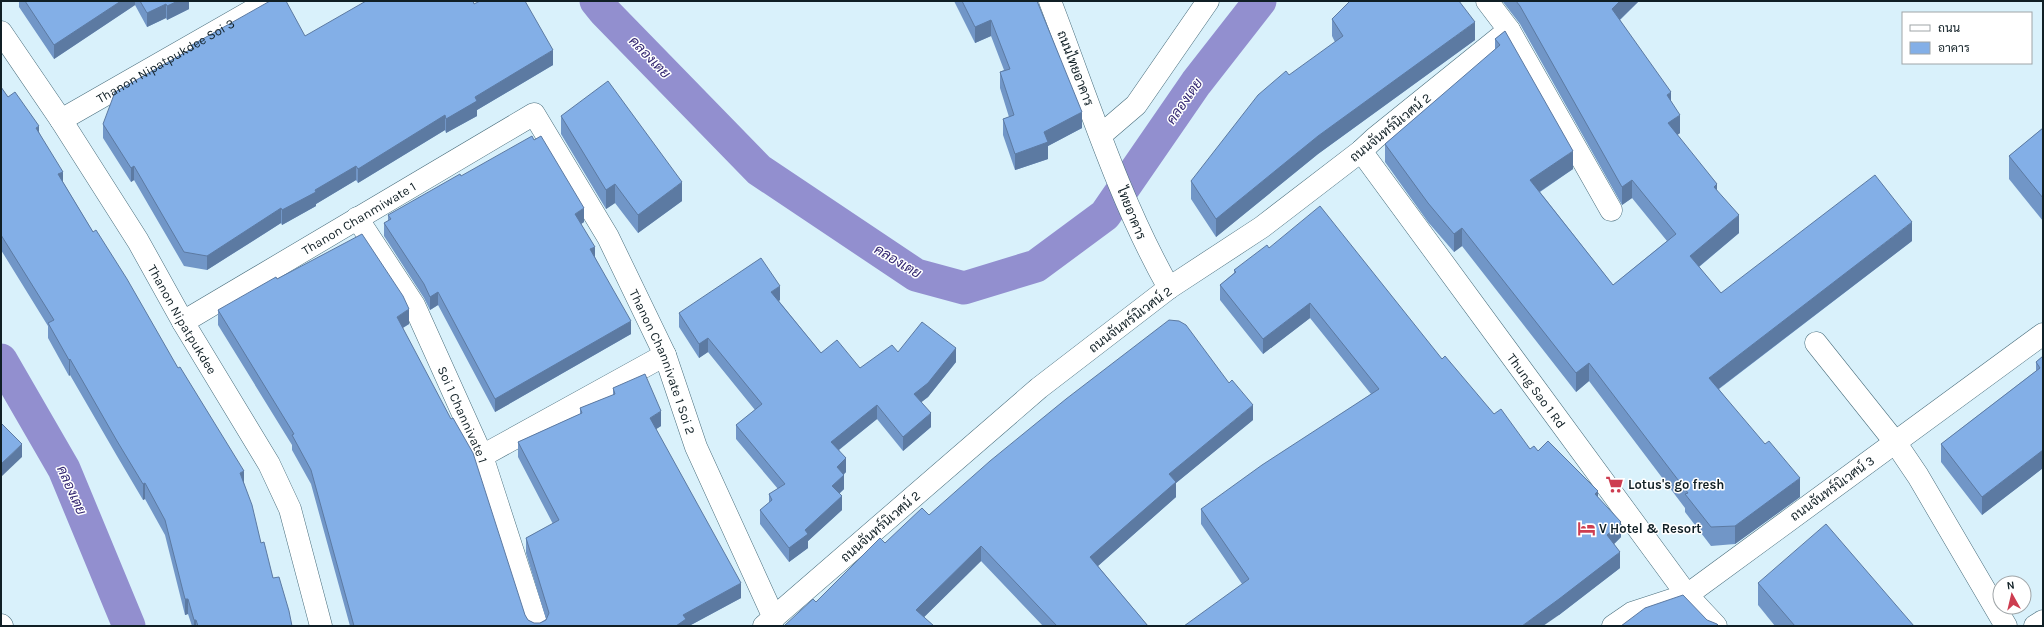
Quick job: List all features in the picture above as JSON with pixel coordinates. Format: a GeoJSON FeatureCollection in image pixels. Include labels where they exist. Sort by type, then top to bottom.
{"type":"FeatureCollection","features":[{"type":"Feature","properties":{"kind":"street","name":"ถนนไทยอาคาร"},"geometry":{"type":"LineString","coordinates":[[1050,1],[1101,134]]}},
{"type":"Feature","properties":{"kind":"street"},"geometry":{"type":"LineString","coordinates":[[1101,134],[1136,105],[1208,1]]}},
{"type":"Feature","properties":{"kind":"street"},"geometry":{"type":"LineString","coordinates":[[1486,1],[1509,30],[1611,210]]}},
{"type":"Feature","properties":{"kind":"street","name":"Thanon Nipatpukdee Soi 3"},"geometry":{"type":"LineString","coordinates":[[61,120],[266,2]]}},
{"type":"Feature","properties":{"kind":"street","name":"ถนนจันทร์นิเวศน์ 2"},"geometry":{"type":"LineString","coordinates":[[769,622],[1039,388],[1170,288],[1262,227],[1361,152],[1375,138],[1509,30]]}},
{"type":"Feature","properties":{"kind":"street","name":"Thanon Nipatpukdee"},"geometry":{"type":"LineString","coordinates":[[1,32],[61,120],[138,241],[183,322],[269,464],[290,508],[321,626]]}},
{"type":"Feature","properties":{"kind":"street","name":"Thanon Chanmiwate 1"},"geometry":{"type":"LineString","coordinates":[[183,322],[534,114]]}},
{"type":"Feature","properties":{"kind":"street","name":"Thanon Channivate 1 Soi 2"},"geometry":{"type":"LineString","coordinates":[[534,114],[608,238],[665,355],[696,447],[769,622]]}},
{"type":"Feature","properties":{"kind":"street","name":"ไทยอาคาร"},"geometry":{"type":"LineString","coordinates":[[1101,134],[1148,249],[1170,288]]}},
{"type":"Feature","properties":{"kind":"street","name":"Thung Sao 1 Rd"},"geometry":{"type":"LineString","coordinates":[[1361,152],[1687,595],[1716,626]]}},
{"type":"Feature","properties":{"kind":"street","name":"Soi 1 Channivate 1"},"geometry":{"type":"LineString","coordinates":[[357,218],[414,305],[482,456],[537,626]]}},
{"type":"Feature","properties":{"kind":"street","name":"ถนนจันทร์นิเวศน์ 3"},"geometry":{"type":"LineString","coordinates":[[1613,626],[1632,613],[1687,595],[2043,334]]}},
{"type":"Feature","properties":{"kind":"street"},"geometry":{"type":"LineString","coordinates":[[1816,343],[1896,442],[1918,476],[2006,626]]}},
{"type":"Feature","properties":{"kind":"street"},"geometry":{"type":"LineString","coordinates":[[482,456],[665,355]]}},
{"type":"Feature","properties":{"kind":"street"},"geometry":{"type":"LineString","coordinates":[[2035,626],[2043,621]]}},
{"type":"Feature","properties":{"kind":"building"},"geometry":{"type":"Polygon","coordinates":[[[25,1],[121,1],[54,45],[25,1]]]}},
{"type":"Feature","properties":{"kind":"building"},"geometry":{"type":"Polygon","coordinates":[[[140,1],[178,1],[167,6],[166,4],[147,13],[140,1]]]}},
{"type":"Feature","properties":{"kind":"building"},"geometry":{"type":"Polygon","coordinates":[[[270,1],[286,1],[305,36],[366,1],[473,1],[474,4],[480,1],[525,1],[553,50],[475,97],[477,101],[446,119],[445,115],[358,169],[356,166],[315,190],[316,192],[282,210],[281,208],[207,256],[184,252],[134,166],[131,168],[103,124],[115,92],[193,48],[192,45],[270,1]]]}},
{"type":"Feature","properties":{"kind":"building"},"geometry":{"type":"Polygon","coordinates":[[[962,1],[1037,1],[1082,112],[1044,132],[1048,142],[1015,154],[1003,119],[1014,115],[1000,72],[1010,69],[991,20],[975,27],[962,1]]]}},
{"type":"Feature","properties":{"kind":"building"},"geometry":{"type":"Polygon","coordinates":[[[1350,1],[1459,1],[1475,22],[1318,136],[1216,219],[1191,181],[1258,95],[1286,71],[1289,75],[1343,36],[1332,19],[1350,1]]]}},
{"type":"Feature","properties":{"kind":"building"},"geometry":{"type":"Polygon","coordinates":[[[1516,1],[1620,1],[1612,9],[1671,92],[1667,95],[1680,115],[1668,123],[1717,184],[1714,187],[1739,215],[1690,256],[1721,293],[1875,175],[1912,222],[1709,378],[1765,444],[1769,441],[1800,478],[1735,526],[1711,527],[1685,494],[1688,493],[1589,363],[1576,373],[1462,228],[1454,234],[1428,203],[1385,144],[1500,45],[1495,39],[1505,31],[1573,151],[1530,180],[1613,285],[1676,234],[1632,180],[1622,187],[1516,1]]]}},
{"type":"Feature","properties":{"kind":"building"},"geometry":{"type":"Polygon","coordinates":[[[608,81],[682,182],[638,215],[615,184],[606,190],[561,116],[608,81]]]}},
{"type":"Feature","properties":{"kind":"building"},"geometry":{"type":"Polygon","coordinates":[[[1,87],[8,97],[15,92],[39,126],[36,128],[63,172],[58,174],[93,232],[96,230],[127,279],[178,368],[180,367],[244,471],[240,473],[252,505],[261,543],[264,542],[273,578],[279,577],[292,626],[198,626],[196,620],[194,620],[188,599],[185,599],[165,520],[145,483],[143,484],[48,323],[54,320],[1,235],[1,87]]]}},
{"type":"Feature","properties":{"kind":"building"},"geometry":{"type":"Polygon","coordinates":[[[2043,128],[2043,198],[2009,156],[2043,128]]]}},
{"type":"Feature","properties":{"kind":"building"},"geometry":{"type":"Polygon","coordinates":[[[532,136],[534,140],[541,136],[584,208],[575,214],[595,247],[590,249],[631,321],[495,399],[438,292],[430,297],[424,284],[384,223],[391,219],[388,215],[460,174],[461,176],[532,136]]]}},
{"type":"Feature","properties":{"kind":"building"},"geometry":{"type":"Polygon","coordinates":[[[1320,206],[1442,359],[1445,356],[1494,414],[1501,409],[1530,449],[1534,446],[1538,451],[1548,441],[1598,491],[1595,494],[1621,522],[1607,535],[1620,552],[1522,626],[1184,626],[1249,579],[1201,509],[1262,465],[1379,389],[1310,303],[1263,339],[1220,285],[1236,272],[1234,270],[1267,245],[1269,248],[1320,206]]]}},
{"type":"Feature","properties":{"kind":"building"},"geometry":{"type":"Polygon","coordinates":[[[362,234],[403,296],[409,309],[397,317],[451,419],[453,418],[473,453],[525,615],[528,620],[534,623],[540,623],[546,620],[549,613],[526,538],[559,520],[518,442],[582,413],[580,408],[615,394],[613,388],[645,374],[661,411],[650,418],[741,583],[683,615],[686,619],[676,626],[354,626],[311,470],[292,435],[294,434],[218,310],[276,277],[277,279],[362,234]]]}},
{"type":"Feature","properties":{"kind":"building"},"geometry":{"type":"Polygon","coordinates":[[[761,258],[780,286],[771,292],[821,353],[837,340],[860,368],[892,345],[898,352],[922,322],[956,348],[928,383],[914,394],[931,413],[903,437],[877,405],[831,442],[846,458],[837,467],[844,475],[832,486],[842,496],[805,530],[808,534],[789,548],[760,510],[772,500],[769,494],[785,484],[736,425],[762,404],[708,338],[699,344],[679,313],[761,258]]]}},
{"type":"Feature","properties":{"kind":"building"},"geometry":{"type":"Polygon","coordinates":[[[1169,320],[1179,321],[1186,325],[1229,383],[1232,380],[1253,405],[1169,474],[1176,482],[1090,557],[1148,626],[1057,626],[981,546],[916,610],[934,626],[784,626],[813,599],[816,602],[880,538],[885,543],[922,508],[929,515],[990,461],[1066,399],[1169,320]]]}},
{"type":"Feature","properties":{"kind":"building"},"geometry":{"type":"Polygon","coordinates":[[[2043,356],[2043,450],[1982,497],[1941,444],[2040,368],[2036,362],[2043,356]]]}},
{"type":"Feature","properties":{"kind":"building"},"geometry":{"type":"Polygon","coordinates":[[[1,423],[22,444],[1,464],[1,423]]]}},
{"type":"Feature","properties":{"kind":"building"},"geometry":{"type":"Polygon","coordinates":[[[1826,524],[1914,626],[1795,626],[1758,583],[1826,524]]]}},
{"type":"Feature","properties":{"kind":"building"},"geometry":{"type":"Polygon","coordinates":[[[1683,595],[1707,620],[1719,626],[1621,626],[1645,608],[1683,595]]]}},
{"type":"Feature","properties":{"kind":"waterway","name":"คลองเตย"},"geometry":{"type":"LineString","coordinates":[[596,1],[759,170],[916,275],[964,288],[1036,266],[1105,215],[1196,83],[1260,1]]}},
{"type":"Feature","properties":{"kind":"waterway","name":"คลองเตย"},"geometry":{"type":"LineString","coordinates":[[1,360],[64,469],[129,626]]}},
{"type":"Feature","properties":{"kind":"place","name":"Lotus's go fresh"},"geometry":{"type":"Point","coordinates":[1615,484]}},
{"type":"Feature","properties":{"kind":"place","name":"V Hotel & Resort"},"geometry":{"type":"Point","coordinates":[1586,528]}}]}
